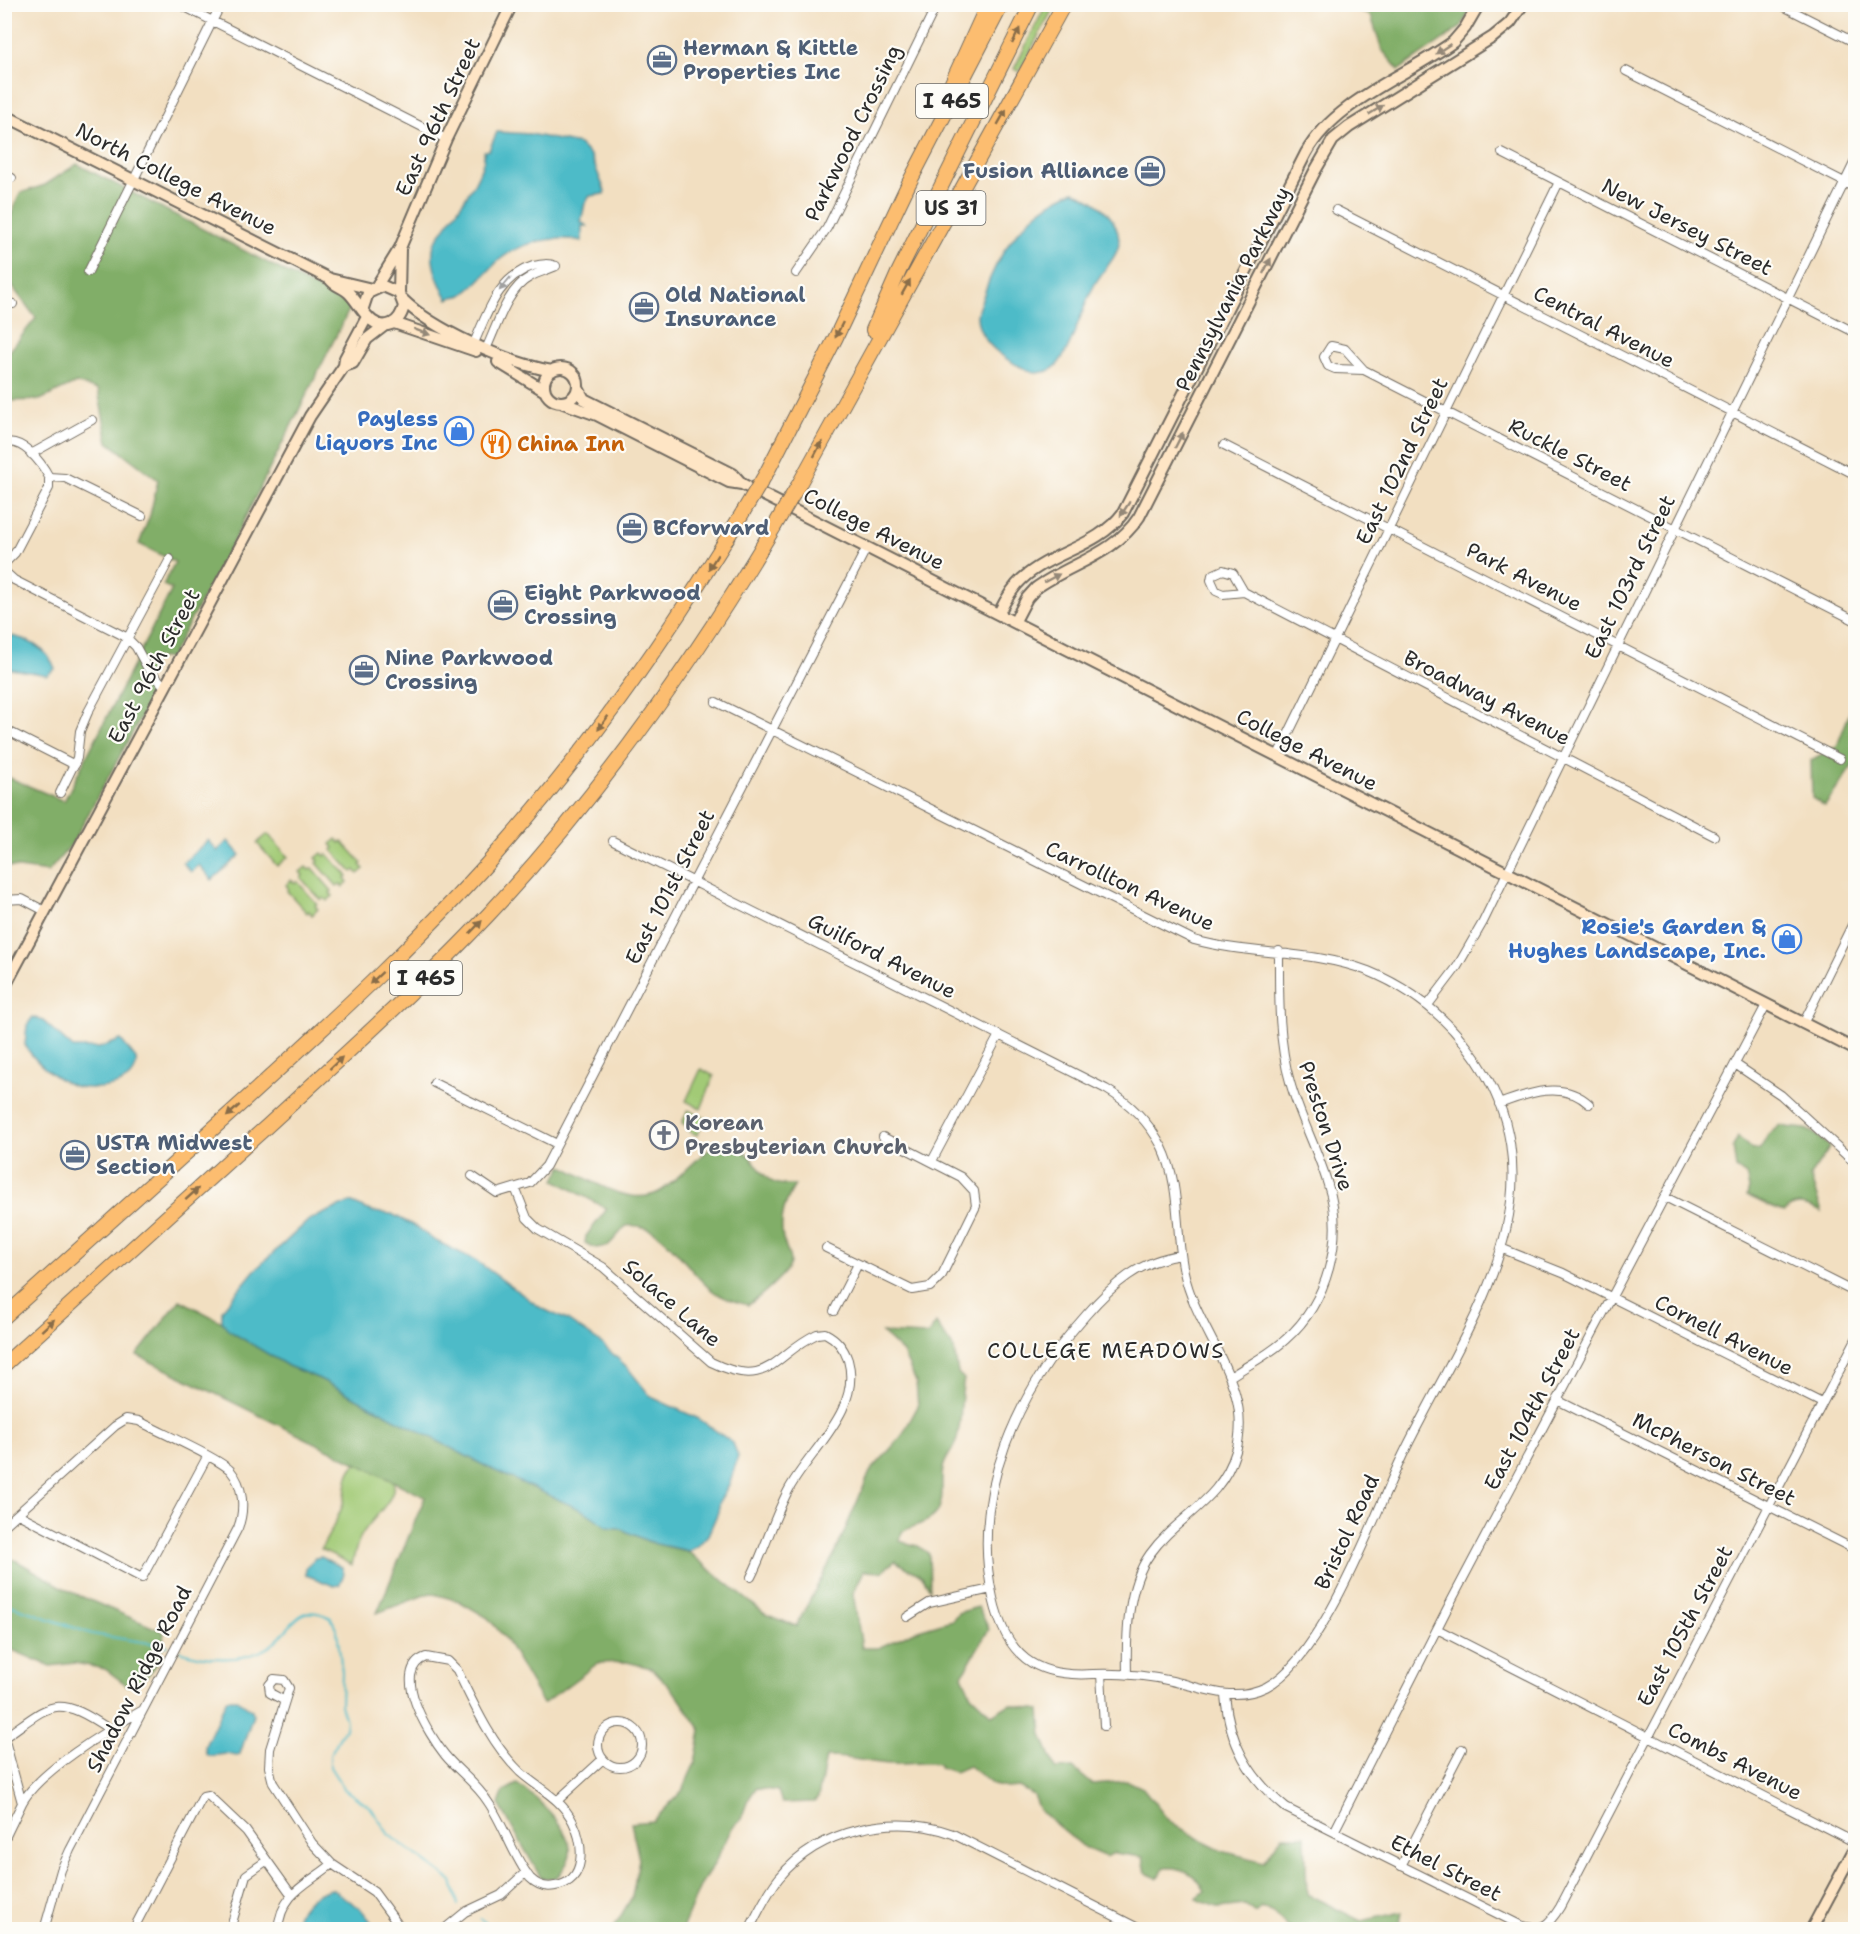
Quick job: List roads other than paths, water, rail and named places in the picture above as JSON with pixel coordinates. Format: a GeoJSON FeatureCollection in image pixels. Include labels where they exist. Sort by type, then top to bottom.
{"type":"FeatureCollection","features":[{"type":"Feature","properties":{"kind":"highway","name":"US 31"},"geometry":{"type":"LineString","coordinates":[[909,183],[944,98],[988,4]]}},
{"type":"Feature","properties":{"kind":"highway","name":"I 465"},"geometry":{"type":"LineString","coordinates":[[4,1317],[306,1044],[452,903],[509,839],[595,734],[683,609],[767,471],[836,337],[909,183],[1002,4]]}},
{"type":"Feature","properties":{"kind":"highway","name":"I 465"},"geometry":{"type":"LineString","coordinates":[[4,1365],[372,1029],[489,914],[541,855],[637,735],[724,610],[798,486],[837,411],[899,271],[1032,4]]}},
{"type":"Feature","properties":{"kind":"highway","name":"US 31"},"geometry":{"type":"LineString","coordinates":[[837,411],[1064,4]]}},
{"type":"Feature","properties":{"kind":"main road","name":"East 96th Street"},"geometry":{"type":"LineString","coordinates":[[374,288],[400,248],[446,140],[512,4]]}},
{"type":"Feature","properties":{"kind":"main road","name":"Pennsylvania Parkway"},"geometry":{"type":"LineString","coordinates":[[999,613],[1016,585],[1029,573],[1101,534],[1123,513],[1306,153],[1318,134],[1338,114],[1453,42],[1466,28],[1479,4]]}},
{"type":"Feature","properties":{"kind":"main road","name":"Pennsylvania Parkway"},"geometry":{"type":"LineString","coordinates":[[1015,621],[1027,598],[1036,588],[1110,548],[1129,531],[1139,517],[1318,164],[1333,140],[1349,126],[1493,37],[1510,22],[1522,4]]}},
{"type":"Feature","properties":{"kind":"main road","name":"North College Avenue"},"geometry":{"type":"LineString","coordinates":[[4,115],[330,279],[374,288]]}},
{"type":"Feature","properties":{"kind":"main road","name":"East 96th Street"},"geometry":{"type":"LineString","coordinates":[[400,248],[401,296]]}},
{"type":"Feature","properties":{"kind":"main road","name":"North College Avenue"},"geometry":{"type":"LineString","coordinates":[[330,279],[365,313]]}},
{"type":"Feature","properties":{"kind":"main road"},"geometry":{"type":"LineString","coordinates":[[389,286],[401,296],[432,324],[517,363],[552,371],[568,369],[576,377],[578,388],[573,398],[563,403],[552,400],[545,391],[516,371],[471,348],[389,325],[374,324],[365,313],[365,297],[374,288],[389,286]]}},
{"type":"Feature","properties":{"kind":"main road"},"geometry":{"type":"LineString","coordinates":[[389,325],[402,312],[401,296]]}},
{"type":"Feature","properties":{"kind":"main road","name":"East 96th Street"},"geometry":{"type":"LineString","coordinates":[[4,988],[310,416],[344,366],[345,358],[365,313]]}},
{"type":"Feature","properties":{"kind":"main road","name":"East 96th Street"},"geometry":{"type":"LineString","coordinates":[[344,366],[353,363],[367,339],[389,325]]}},
{"type":"Feature","properties":{"kind":"main road"},"geometry":{"type":"LineString","coordinates":[[545,391],[545,380],[552,371]]}},
{"type":"Feature","properties":{"kind":"main road","name":"College Avenue"},"geometry":{"type":"LineString","coordinates":[[578,388],[584,399],[733,474],[742,484]]}},
{"type":"Feature","properties":{"kind":"main road","name":"College Avenue"},"geometry":{"type":"LineString","coordinates":[[563,403],[597,415],[729,482],[742,484],[1856,1050]]}},
{"type":"Feature","properties":{"kind":"main road"},"geometry":{"type":"LineString","coordinates":[[1811,1929],[1856,1845]]}},
{"type":"Feature","properties":{"kind":"street"},"geometry":{"type":"LineString","coordinates":[[179,4],[446,140]]}},
{"type":"Feature","properties":{"kind":"street"},"geometry":{"type":"LineString","coordinates":[[88,272],[221,4]]}},
{"type":"Feature","properties":{"kind":"street","name":"Parkwood Crossing"},"geometry":{"type":"LineString","coordinates":[[796,273],[827,228],[937,4]]}},
{"type":"Feature","properties":{"kind":"street"},"geometry":{"type":"LineString","coordinates":[[1779,4],[1856,43]]}},
{"type":"Feature","properties":{"kind":"street"},"geometry":{"type":"LineString","coordinates":[[1626,71],[1856,188]]}},
{"type":"Feature","properties":{"kind":"street","name":"New Jersey Street"},"geometry":{"type":"LineString","coordinates":[[1502,153],[1856,333]]}},
{"type":"Feature","properties":{"kind":"street","name":"East 103rd Street"},"geometry":{"type":"LineString","coordinates":[[1428,1005],[1462,960],[1507,873],[1856,159]]}},
{"type":"Feature","properties":{"kind":"street","name":"East 102nd Street"},"geometry":{"type":"LineString","coordinates":[[1277,757],[1559,182]]}},
{"type":"Feature","properties":{"kind":"street","name":"Central Avenue"},"geometry":{"type":"LineString","coordinates":[[1335,210],[1856,475]]}},
{"type":"Feature","properties":{"kind":"street"},"geometry":{"type":"LineString","coordinates":[[474,343],[498,293],[508,279],[542,264],[556,266],[528,278],[521,284],[511,296],[486,348]]}},
{"type":"Feature","properties":{"kind":"street","name":"Ruckle Street"},"geometry":{"type":"LineString","coordinates":[[1364,370],[1331,368],[1325,362],[1325,353],[1331,346],[1341,347],[1364,370],[1856,621]]}},
{"type":"Feature","properties":{"kind":"street"},"geometry":{"type":"LineString","coordinates":[[31,454],[92,420]]}},
{"type":"Feature","properties":{"kind":"street"},"geometry":{"type":"LineString","coordinates":[[4,443],[18,443],[31,454],[49,477],[49,488],[15,553],[4,564]]}},
{"type":"Feature","properties":{"kind":"street","name":"Park Avenue"},"geometry":{"type":"LineString","coordinates":[[1224,444],[1840,759]]}},
{"type":"Feature","properties":{"kind":"street"},"geometry":{"type":"LineString","coordinates":[[49,477],[65,478],[142,516]]}},
{"type":"Feature","properties":{"kind":"street","name":"East 101st Street"},"geometry":{"type":"LineString","coordinates":[[516,1190],[530,1183],[546,1166],[867,547]]}},
{"type":"Feature","properties":{"kind":"street","name":"East 96th Street"},"geometry":{"type":"LineString","coordinates":[[60,793],[75,765],[80,731],[88,712],[170,559]]}},
{"type":"Feature","properties":{"kind":"street"},"geometry":{"type":"LineString","coordinates":[[4,572],[14,580],[126,638],[165,687]]}},
{"type":"Feature","properties":{"kind":"street","name":"Broadway Avenue"},"geometry":{"type":"LineString","coordinates":[[1244,592],[1714,836]]}},
{"type":"Feature","properties":{"kind":"street","name":"Carrollton Avenue"},"geometry":{"type":"LineString","coordinates":[[716,702],[1185,936],[1214,946],[1279,951],[1340,961],[1397,985],[1428,1005],[1464,1042],[1484,1071],[1499,1104],[1510,1144],[1513,1171],[1513,1199],[1503,1249]]}},
{"type":"Feature","properties":{"kind":"street"},"geometry":{"type":"LineString","coordinates":[[4,729],[75,765]]}},
{"type":"Feature","properties":{"kind":"street","name":"Guilford Avenue"},"geometry":{"type":"LineString","coordinates":[[613,841],[1106,1089],[1132,1107],[1156,1137],[1168,1162],[1174,1187],[1181,1255],[1192,1299],[1230,1377],[1240,1410],[1240,1429],[1233,1461],[1216,1492],[1157,1546],[1142,1566],[1133,1593],[1127,1674]]}},
{"type":"Feature","properties":{"kind":"street"},"geometry":{"type":"LineString","coordinates":[[4,900],[19,898],[45,911]]}},
{"type":"Feature","properties":{"kind":"street"},"geometry":{"type":"LineString","coordinates":[[1803,1024],[1856,917]]}},
{"type":"Feature","properties":{"kind":"street","name":"Preston Drive"},"geometry":{"type":"LineString","coordinates":[[1230,1377],[1286,1340],[1304,1319],[1323,1284],[1334,1242],[1335,1222],[1329,1186],[1305,1127],[1286,1063],[1282,1035],[1279,951]]}},
{"type":"Feature","properties":{"kind":"street","name":"East 104th Street"},"geometry":{"type":"LineString","coordinates":[[1334,1832],[1437,1629],[1766,1005]]}},
{"type":"Feature","properties":{"kind":"street"},"geometry":{"type":"LineString","coordinates":[[932,1161],[999,1035]]}},
{"type":"Feature","properties":{"kind":"street"},"geometry":{"type":"LineString","coordinates":[[1735,1064],[1781,1095],[1856,1164]]}},
{"type":"Feature","properties":{"kind":"street"},"geometry":{"type":"LineString","coordinates":[[434,1083],[557,1144]]}},
{"type":"Feature","properties":{"kind":"street"},"geometry":{"type":"LineString","coordinates":[[1499,1104],[1538,1090],[1563,1090],[1589,1104]]}},
{"type":"Feature","properties":{"kind":"street"},"geometry":{"type":"LineString","coordinates":[[826,1248],[905,1287],[924,1289],[935,1283],[942,1275],[976,1206],[975,1194],[967,1181],[883,1137]]}},
{"type":"Feature","properties":{"kind":"street"},"geometry":{"type":"LineString","coordinates":[[472,1176],[497,1193],[516,1190]]}},
{"type":"Feature","properties":{"kind":"street","name":"Solace Lane"},"geometry":{"type":"LineString","coordinates":[[516,1190],[527,1218],[538,1229],[603,1267],[711,1362],[727,1370],[759,1371],[775,1366],[809,1338],[825,1333],[839,1342],[846,1354],[852,1381],[843,1410],[788,1493],[751,1577]]}},
{"type":"Feature","properties":{"kind":"street"},"geometry":{"type":"LineString","coordinates":[[1666,1198],[1856,1293]]}},
{"type":"Feature","properties":{"kind":"street","name":"Cornell Avenue"},"geometry":{"type":"LineString","coordinates":[[1503,1249],[1546,1265],[1822,1403]]}},
{"type":"Feature","properties":{"kind":"street","name":"Bristol Road"},"geometry":{"type":"LineString","coordinates":[[1181,1255],[1145,1264],[1116,1284],[1065,1337],[1031,1388],[1003,1450],[989,1505],[987,1545],[991,1589],[1004,1634],[1022,1657],[1036,1666],[1060,1675],[1127,1674],[1175,1682],[1225,1695],[1248,1693],[1276,1681],[1294,1664],[1320,1625],[1356,1561],[1413,1435],[1484,1298],[1503,1249]]}},
{"type":"Feature","properties":{"kind":"street"},"geometry":{"type":"LineString","coordinates":[[834,1311],[858,1264]]}},
{"type":"Feature","properties":{"kind":"street","name":"East 105th Street"},"geometry":{"type":"LineString","coordinates":[[1544,1927],[1560,1907],[1822,1403],[1852,1356],[1856,1339]]}},
{"type":"Feature","properties":{"kind":"street","name":"McPherson Street"},"geometry":{"type":"LineString","coordinates":[[1557,1400],[1856,1550]]}},
{"type":"Feature","properties":{"kind":"street","name":"Shadow Ridge Road"},"geometry":{"type":"LineString","coordinates":[[18,1514],[126,1419],[139,1421],[222,1464],[234,1476],[241,1496],[243,1512],[238,1528],[70,1850],[61,1870],[44,1929]]}},
{"type":"Feature","properties":{"kind":"street"},"geometry":{"type":"LineString","coordinates":[[4,1526],[18,1514],[142,1578],[207,1457]]}},
{"type":"Feature","properties":{"kind":"street"},"geometry":{"type":"LineString","coordinates":[[907,1617],[928,1603],[991,1589]]}},
{"type":"Feature","properties":{"kind":"street","name":"Combs Avenue"},"geometry":{"type":"LineString","coordinates":[[1437,1629],[1856,1845]]}},
{"type":"Feature","properties":{"kind":"street"},"geometry":{"type":"LineString","coordinates":[[426,1657],[448,1661],[457,1670],[496,1742],[520,1772],[558,1800],[576,1830],[580,1850],[579,1870],[570,1881],[549,1887],[538,1884],[526,1872],[488,1800],[446,1756],[430,1734],[412,1693],[410,1676],[416,1663],[426,1657]]}},
{"type":"Feature","properties":{"kind":"street"},"geometry":{"type":"LineString","coordinates":[[1101,1674],[1104,1726]]}},
{"type":"Feature","properties":{"kind":"street","name":"Ethel Street"},"geometry":{"type":"LineString","coordinates":[[1225,1695],[1227,1716],[1239,1752],[1258,1782],[1286,1808],[1520,1925],[1537,1929],[1544,1927]]}},
{"type":"Feature","properties":{"kind":"street"},"geometry":{"type":"LineString","coordinates":[[285,1701],[270,1749],[271,1776],[305,1833],[332,1864],[374,1892],[402,1929]]}},
{"type":"Feature","properties":{"kind":"street"},"geometry":{"type":"LineString","coordinates":[[22,1803],[5,1737],[45,1709],[56,1705],[77,1711],[109,1729]]}},
{"type":"Feature","properties":{"kind":"street"},"geometry":{"type":"LineString","coordinates":[[4,1840],[22,1803],[34,1785],[109,1729],[142,1710]]}},
{"type":"Feature","properties":{"kind":"street"},"geometry":{"type":"LineString","coordinates":[[624,1724],[638,1733],[641,1748],[633,1763],[614,1767],[603,1759],[598,1744],[607,1728],[624,1724]]}},
{"type":"Feature","properties":{"kind":"street"},"geometry":{"type":"LineString","coordinates":[[1401,1866],[1461,1749]]}},
{"type":"Feature","properties":{"kind":"street"},"geometry":{"type":"LineString","coordinates":[[558,1800],[603,1759]]}},
{"type":"Feature","properties":{"kind":"street"},"geometry":{"type":"LineString","coordinates":[[133,1929],[203,1796],[208,1795],[239,1823],[291,1894]]}},
{"type":"Feature","properties":{"kind":"street"},"geometry":{"type":"LineString","coordinates":[[749,1929],[774,1885],[797,1861],[845,1834],[871,1826],[897,1824],[935,1828],[953,1834],[1142,1929]]}},
{"type":"Feature","properties":{"kind":"street"},"geometry":{"type":"LineString","coordinates":[[230,1929],[246,1875],[266,1861]]}},
{"type":"Feature","properties":{"kind":"street"},"geometry":{"type":"LineString","coordinates":[[278,1929],[280,1914],[291,1894],[332,1864]]}},
{"type":"Feature","properties":{"kind":"street"},"geometry":{"type":"LineString","coordinates":[[443,1929],[465,1912],[501,1895],[526,1872]]}},
{"type":"Feature","properties":{"kind":"water"},"geometry":{"type":"Polygon","coordinates":[[[497,132],[530,134],[579,144],[591,156],[605,191],[604,194],[590,196],[585,203],[581,222],[587,226],[582,226],[582,241],[549,240],[516,249],[497,262],[464,294],[448,299],[438,280],[434,265],[434,244],[480,173],[484,151],[489,150],[497,132]]]}},
{"type":"Feature","properties":{"kind":"water"},"geometry":{"type":"Polygon","coordinates":[[[1074,191],[1090,199],[1109,215],[1117,231],[1119,246],[1090,294],[1064,356],[1053,368],[1037,373],[998,353],[983,336],[977,314],[990,277],[1017,233],[1043,209],[1074,191]]]}},
{"type":"Feature","properties":{"kind":"water"},"geometry":{"type":"Polygon","coordinates":[[[5,635],[20,638],[35,645],[52,662],[55,669],[47,675],[5,668],[5,635]]]}},
{"type":"Feature","properties":{"kind":"water"},"geometry":{"type":"Polygon","coordinates":[[[208,840],[217,851],[228,841],[240,855],[212,880],[199,865],[191,872],[183,863],[208,840]]]}},
{"type":"Feature","properties":{"kind":"water"},"geometry":{"type":"Polygon","coordinates":[[[33,1017],[43,1021],[73,1048],[99,1048],[121,1040],[136,1059],[135,1069],[130,1077],[112,1086],[90,1088],[64,1082],[39,1063],[25,1045],[27,1025],[33,1017]]]}},
{"type":"Feature","properties":{"kind":"water"},"geometry":{"type":"Polygon","coordinates":[[[350,1202],[373,1212],[392,1214],[418,1228],[432,1239],[475,1260],[541,1308],[567,1320],[601,1343],[627,1367],[651,1397],[699,1419],[733,1443],[738,1456],[730,1483],[720,1500],[718,1512],[708,1535],[697,1547],[689,1551],[652,1543],[619,1528],[608,1527],[586,1512],[489,1468],[320,1379],[288,1366],[228,1330],[222,1321],[222,1310],[254,1271],[309,1220],[350,1202]]]}},
{"type":"Feature","properties":{"kind":"water"},"geometry":{"type":"Polygon","coordinates":[[[321,1557],[342,1567],[344,1574],[339,1585],[334,1586],[306,1575],[306,1568],[315,1558],[321,1557]]]}},
{"type":"Feature","properties":{"kind":"water"},"geometry":{"type":"Polygon","coordinates":[[[227,1699],[236,1699],[252,1710],[253,1715],[240,1754],[237,1756],[226,1754],[209,1756],[206,1754],[205,1746],[227,1699]]]}},
{"type":"Feature","properties":{"kind":"water"},"geometry":{"type":"Polygon","coordinates":[[[332,1889],[360,1908],[377,1929],[294,1929],[298,1914],[306,1903],[318,1894],[332,1889]]]}},
{"type":"Feature","properties":{"kind":"waterway"},"geometry":{"type":"LineString","coordinates":[[4,1603],[92,1634],[168,1646]]}},
{"type":"Feature","properties":{"kind":"waterway"},"geometry":{"type":"LineString","coordinates":[[179,1651],[212,1658],[246,1656],[257,1653],[276,1642],[301,1615],[319,1613],[331,1618],[337,1630],[342,1672],[341,1705],[346,1721],[345,1728],[330,1755],[330,1767],[344,1789],[371,1808],[389,1835],[452,1881],[458,1905]]}},
{"type":"Feature","properties":{"kind":"waterway"},"geometry":{"type":"LineString","coordinates":[[480,1919],[498,1930]]}},
{"type":"Feature","properties":{"kind":"place","name":"Herman & Kittle Properties Inc"},"geometry":{"type":"Point","coordinates":[662,60]}},
{"type":"Feature","properties":{"kind":"place","name":"Fusion Alliance"},"geometry":{"type":"Point","coordinates":[1150,171]}},
{"type":"Feature","properties":{"kind":"place","name":"Old National Insurance"},"geometry":{"type":"Point","coordinates":[644,307]}},
{"type":"Feature","properties":{"kind":"place","name":"Payless Liquors Inc"},"geometry":{"type":"Point","coordinates":[459,431]}},
{"type":"Feature","properties":{"kind":"place","name":"China Inn"},"geometry":{"type":"Point","coordinates":[496,444]}},
{"type":"Feature","properties":{"kind":"place","name":"BCforward"},"geometry":{"type":"Point","coordinates":[632,528]}},
{"type":"Feature","properties":{"kind":"place","name":"Eight Parkwood Crossing"},"geometry":{"type":"Point","coordinates":[503,605]}},
{"type":"Feature","properties":{"kind":"place","name":"Nine Parkwood Crossing"},"geometry":{"type":"Point","coordinates":[364,670]}},
{"type":"Feature","properties":{"kind":"place","name":"Rosie's Garden & Hughes Landscape, Inc."},"geometry":{"type":"Point","coordinates":[1787,939]}},
{"type":"Feature","properties":{"kind":"place","name":"Korean Presbyterian Church"},"geometry":{"type":"Point","coordinates":[664,1135]}},
{"type":"Feature","properties":{"kind":"place","name":"USTA Midwest Section"},"geometry":{"type":"Point","coordinates":[75,1155]}},
{"type":"Feature","properties":{"kind":"district","name":"COLLEGE MEADOWS"},"geometry":{"type":"Point","coordinates":[1106,1350]}}]}
